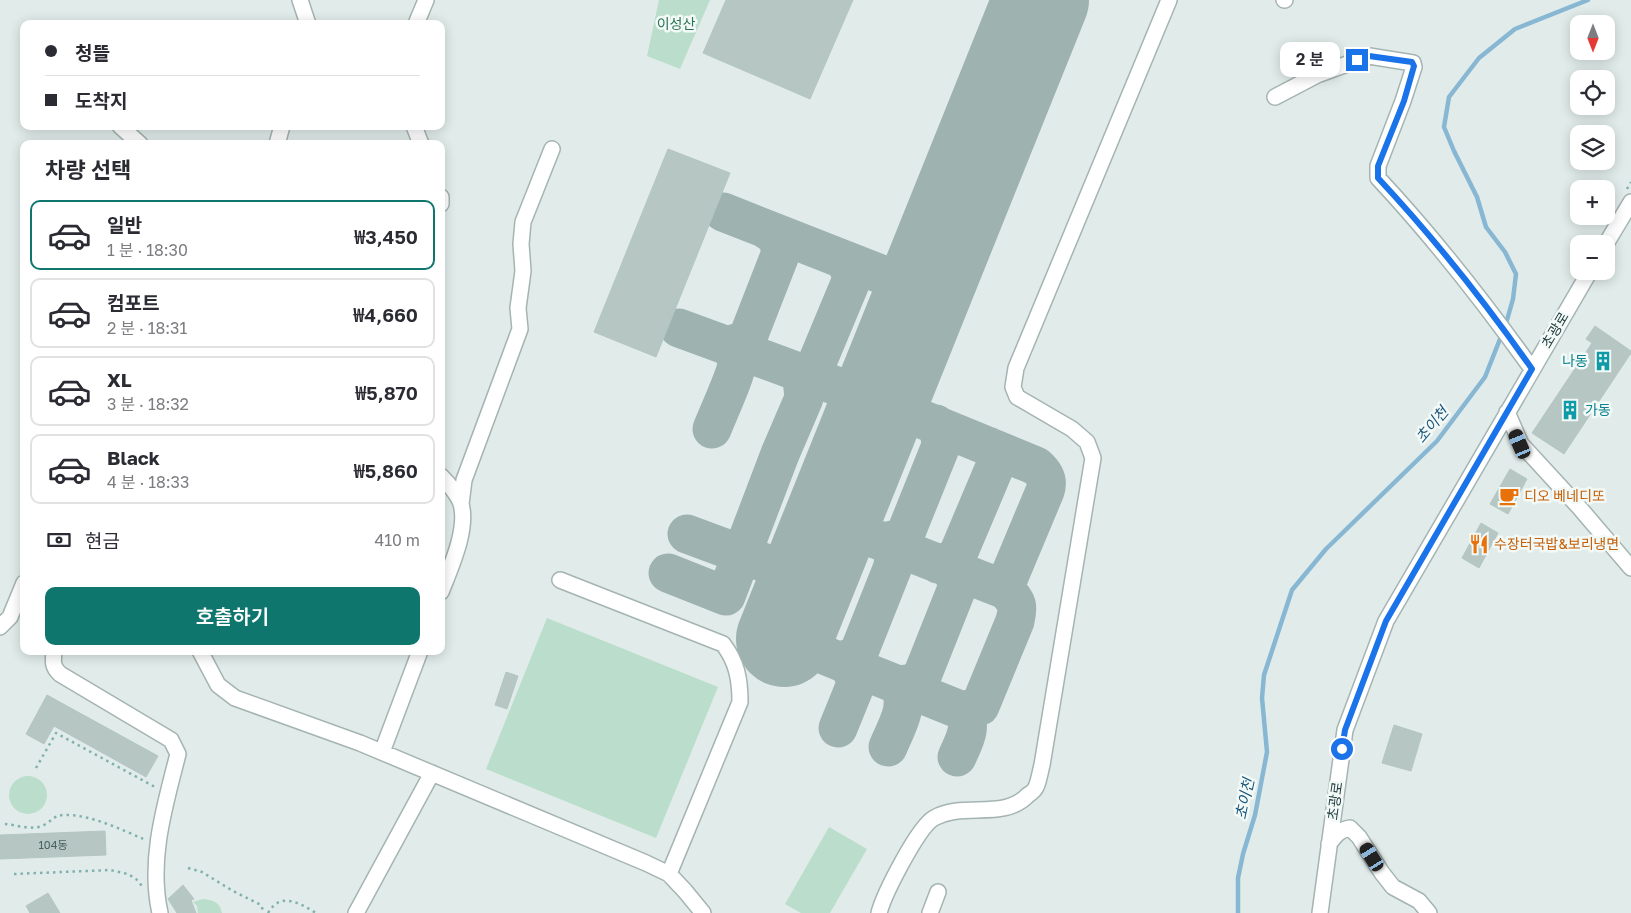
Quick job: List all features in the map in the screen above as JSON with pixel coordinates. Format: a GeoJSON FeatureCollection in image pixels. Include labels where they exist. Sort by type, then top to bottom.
{"type":"FeatureCollection","features":[{"type":"Feature","properties":{"kind":"street"},"geometry":{"type":"LineString","coordinates":[[300,0],[307,20]]}},
{"type":"Feature","properties":{"kind":"street"},"geometry":{"type":"LineString","coordinates":[[418,20],[426,0]]}},
{"type":"Feature","properties":{"kind":"street"},"geometry":{"type":"LineString","coordinates":[[879,913],[900,866],[933,818],[953,811],[1003,809],[1022,802],[1036,788],[1042,765],[1092,458],[1086,442],[1072,429],[1017,397],[1013,387],[1016,368],[1169,0]]}},
{"type":"Feature","properties":{"kind":"street"},"geometry":{"type":"LineString","coordinates":[[1275,97],[1317,75],[1369,56],[1412,62],[1414,66],[1410,81],[1378,166],[1378,178],[1430,236],[1497,320],[1532,369]]}},
{"type":"Feature","properties":{"kind":"street"},"geometry":{"type":"LineString","coordinates":[[124,130],[136,140]]}},
{"type":"Feature","properties":{"kind":"street"},"geometry":{"type":"LineString","coordinates":[[445,582],[461,534],[461,504],[464,480],[520,329],[518,308],[523,271],[521,244],[524,222],[552,149]]}},
{"type":"Feature","properties":{"kind":"street"},"geometry":{"type":"LineString","coordinates":[[1611,235],[1631,202]]}},
{"type":"Feature","properties":{"kind":"street","name":"초광로"},"geometry":{"type":"LineString","coordinates":[[1320,913],[1345,730],[1386,621],[1585,280]]}},
{"type":"Feature","properties":{"kind":"street"},"geometry":{"type":"LineString","coordinates":[[1507,412],[1520,444],[1578,506],[1631,568]]}},
{"type":"Feature","properties":{"kind":"street"},"geometry":{"type":"LineString","coordinates":[[445,480],[454,489],[461,504]]}},
{"type":"Feature","properties":{"kind":"street"},"geometry":{"type":"LineString","coordinates":[[560,580],[723,644],[732,656],[740,680],[740,702],[669,874]]}},
{"type":"Feature","properties":{"kind":"street"},"geometry":{"type":"LineString","coordinates":[[0,627],[10,617],[20,593]]}},
{"type":"Feature","properties":{"kind":"street"},"geometry":{"type":"LineString","coordinates":[[54,655],[54,669],[60,674],[171,740],[176,747],[178,754],[162,815],[157,855],[156,894],[160,913]]}},
{"type":"Feature","properties":{"kind":"street"},"geometry":{"type":"LineString","coordinates":[[202,655],[218,684],[235,698],[360,743],[646,863],[669,874],[685,890],[703,913]]}},
{"type":"Feature","properties":{"kind":"street"},"geometry":{"type":"LineString","coordinates":[[382,752],[418,655]]}},
{"type":"Feature","properties":{"kind":"street"},"geometry":{"type":"LineString","coordinates":[[356,913],[432,773]]}},
{"type":"Feature","properties":{"kind":"street"},"geometry":{"type":"LineString","coordinates":[[1329,844],[1335,835],[1350,828],[1359,837],[1393,887],[1419,901],[1429,913]]}},
{"type":"Feature","properties":{"kind":"street"},"geometry":{"type":"LineString","coordinates":[[930,913],[938,892]]}},
{"type":"Feature","properties":{"kind":"path"},"geometry":{"type":"LineString","coordinates":[[36,768],[56,733],[160,790]]}},
{"type":"Feature","properties":{"kind":"path"},"geometry":{"type":"LineString","coordinates":[[5,824],[29,827],[42,826],[54,817],[64,814],[83,817],[109,825],[148,840]]}},
{"type":"Feature","properties":{"kind":"path"},"geometry":{"type":"LineString","coordinates":[[188,868],[202,872],[233,892],[261,905],[266,913],[279,900],[289,900],[316,913]]}},
{"type":"Feature","properties":{"kind":"path"},"geometry":{"type":"LineString","coordinates":[[14,874],[110,870],[128,874],[142,886]]}},
{"type":"Feature","properties":{"kind":"green space","name":"이성산"},"geometry":{"type":"Polygon","coordinates":[[[659,0],[710,0],[680,69],[647,56],[659,0]]]}},
{"type":"Feature","properties":{"kind":"green space"},"geometry":{"type":"Polygon","coordinates":[[[547,618],[718,687],[656,838],[486,769],[547,618]]]}},
{"type":"Feature","properties":{"kind":"green space"},"geometry":{"type":"Polygon","coordinates":[[[28,776],[41,782],[47,795],[41,808],[28,814],[15,808],[9,795],[15,782],[28,776]]]}},
{"type":"Feature","properties":{"kind":"green space"},"geometry":{"type":"Polygon","coordinates":[[[829,827],[867,849],[830,913],[801,913],[785,904],[829,827]]]}},
{"type":"Feature","properties":{"kind":"green space"},"geometry":{"type":"Polygon","coordinates":[[[203,899],[215,902],[220,906],[222,913],[198,913],[197,906],[193,902],[203,899]]]}},
{"type":"Feature","properties":{"kind":"building"},"geometry":{"type":"Polygon","coordinates":[[[726,0],[853,0],[810,99],[703,53],[726,0]]]}},
{"type":"Feature","properties":{"kind":"building"},"geometry":{"type":"Polygon","coordinates":[[[668,149],[730,173],[656,357],[594,332],[668,149]]]}},
{"type":"Feature","properties":{"kind":"building","name":"가동"},"geometry":{"type":"Polygon","coordinates":[[[1595,326],[1631,351],[1631,353],[1564,454],[1532,433],[1592,343],[1586,339],[1595,326]]]}},
{"type":"Feature","properties":{"kind":"building"},"geometry":{"type":"Polygon","coordinates":[[[1510,469],[1527,479],[1508,514],[1490,504],[1510,469]]]}},
{"type":"Feature","properties":{"kind":"building"},"geometry":{"type":"Polygon","coordinates":[[[1481,523],[1498,533],[1479,568],[1462,558],[1481,523]]]}},
{"type":"Feature","properties":{"kind":"building"},"geometry":{"type":"Polygon","coordinates":[[[506,672],[518,676],[507,709],[495,705],[506,672]]]}},
{"type":"Feature","properties":{"kind":"building"},"geometry":{"type":"Polygon","coordinates":[[[47,695],[158,756],[146,777],[54,726],[44,744],[26,734],[47,695]]]}},
{"type":"Feature","properties":{"kind":"building"},"geometry":{"type":"Polygon","coordinates":[[[1394,725],[1422,734],[1411,771],[1382,763],[1394,725]]]}},
{"type":"Feature","properties":{"kind":"building"},"geometry":{"type":"Polygon","coordinates":[[[105,831],[106,855],[0,859],[0,835],[105,831]]]}},
{"type":"Feature","properties":{"kind":"building"},"geometry":{"type":"Polygon","coordinates":[[[183,885],[194,899],[191,900],[196,913],[177,913],[168,899],[183,885]]]}},
{"type":"Feature","properties":{"kind":"building"},"geometry":{"type":"Polygon","coordinates":[[[48,893],[60,913],[30,913],[26,906],[48,893]]]}},
{"type":"Feature","properties":{"kind":"waterway","name":"초이천"},"geometry":{"type":"LineString","coordinates":[[1505,327],[1513,299],[1516,274],[1505,252],[1486,227],[1477,197],[1444,127],[1449,97],[1479,58],[1515,29],[1588,0]]}},
{"type":"Feature","properties":{"kind":"waterway","name":"초이천"},"geometry":{"type":"LineString","coordinates":[[1238,913],[1238,878],[1255,815],[1267,752],[1262,698],[1264,675],[1292,590],[1326,549],[1437,441],[1485,377],[1502,334]]}},
{"type":"Feature","properties":{"kind":"taxiway"},"geometry":{"type":"LineString","coordinates":[[723,212],[924,291]]}},
{"type":"Feature","properties":{"kind":"taxiway"},"geometry":{"type":"LineString","coordinates":[[727,346],[748,337],[780,255],[777,239],[765,229]]}},
{"type":"Feature","properties":{"kind":"taxiway"},"geometry":{"type":"LineString","coordinates":[[802,373],[816,365],[851,281],[851,274],[845,260]]}},
{"type":"Feature","properties":{"kind":"taxiway"},"geometry":{"type":"LineString","coordinates":[[679,328],[880,402],[1036,466],[1045,477],[1045,491],[1009,577],[999,583],[990,584]]}},
{"type":"Feature","properties":{"kind":"taxiway"},"geometry":{"type":"LineString","coordinates":[[712,429],[736,368],[736,357],[727,346]]}},
{"type":"Feature","properties":{"kind":"taxiway"},"geometry":{"type":"LineString","coordinates":[[668,573],[726,596],[780,454],[804,398],[802,379],[796,371]]}},
{"type":"Feature","properties":{"kind":"taxiway"},"geometry":{"type":"LineString","coordinates":[[884,542],[905,535],[940,448],[941,440],[936,424]]}},
{"type":"Feature","properties":{"kind":"taxiway"},"geometry":{"type":"LineString","coordinates":[[938,564],[950,561],[958,554],[996,464],[994,455],[988,446]]}},
{"type":"Feature","properties":{"kind":"taxiway"},"geometry":{"type":"LineString","coordinates":[[784,639],[963,711],[980,706],[1015,621],[1016,604],[1006,590],[832,522]]}},
{"type":"Feature","properties":{"kind":"taxiway"},"geometry":{"type":"LineString","coordinates":[[687,534],[808,579]]}},
{"type":"Feature","properties":{"kind":"taxiway"},"geometry":{"type":"LineString","coordinates":[[841,662],[859,652],[892,569],[894,561],[892,550],[884,542]]}},
{"type":"Feature","properties":{"kind":"taxiway"},"geometry":{"type":"LineString","coordinates":[[888,747],[903,709],[900,685],[913,683],[922,676],[957,588],[956,578],[949,568]]}},
{"type":"Feature","properties":{"kind":"taxiway"},"geometry":{"type":"LineString","coordinates":[[838,728],[855,686],[855,678],[848,664]]}},
{"type":"Feature","properties":{"kind":"taxiway"},"geometry":{"type":"LineString","coordinates":[[957,757],[965,740],[967,728],[966,717],[963,711]]}},
{"type":"Feature","properties":{"kind":"runway"},"geometry":{"type":"LineString","coordinates":[[784,639],[1041,0]]}},
{"type":"Feature","properties":{"kind":"place","name":"나동"},"geometry":{"type":"Point","coordinates":[1603,361]}},
{"type":"Feature","properties":{"kind":"place","name":"가동"},"geometry":{"type":"Point","coordinates":[1570,410]}},
{"type":"Feature","properties":{"kind":"place","name":"디오 베네디또"},"geometry":{"type":"Point","coordinates":[1509,496]}},
{"type":"Feature","properties":{"kind":"place","name":"수장터국밥&보리냉면"},"geometry":{"type":"Point","coordinates":[1479,544]}},
{"type":"Feature","properties":{"kind":"route"},"geometry":{"type":"LineString","coordinates":[[1342,749],[1345,730],[1386,621],[1532,369],[1477,293],[1405,207],[1378,178],[1378,166],[1387,147],[1410,81],[1414,66],[1412,62],[1369,56],[1357,60]]}}]}
